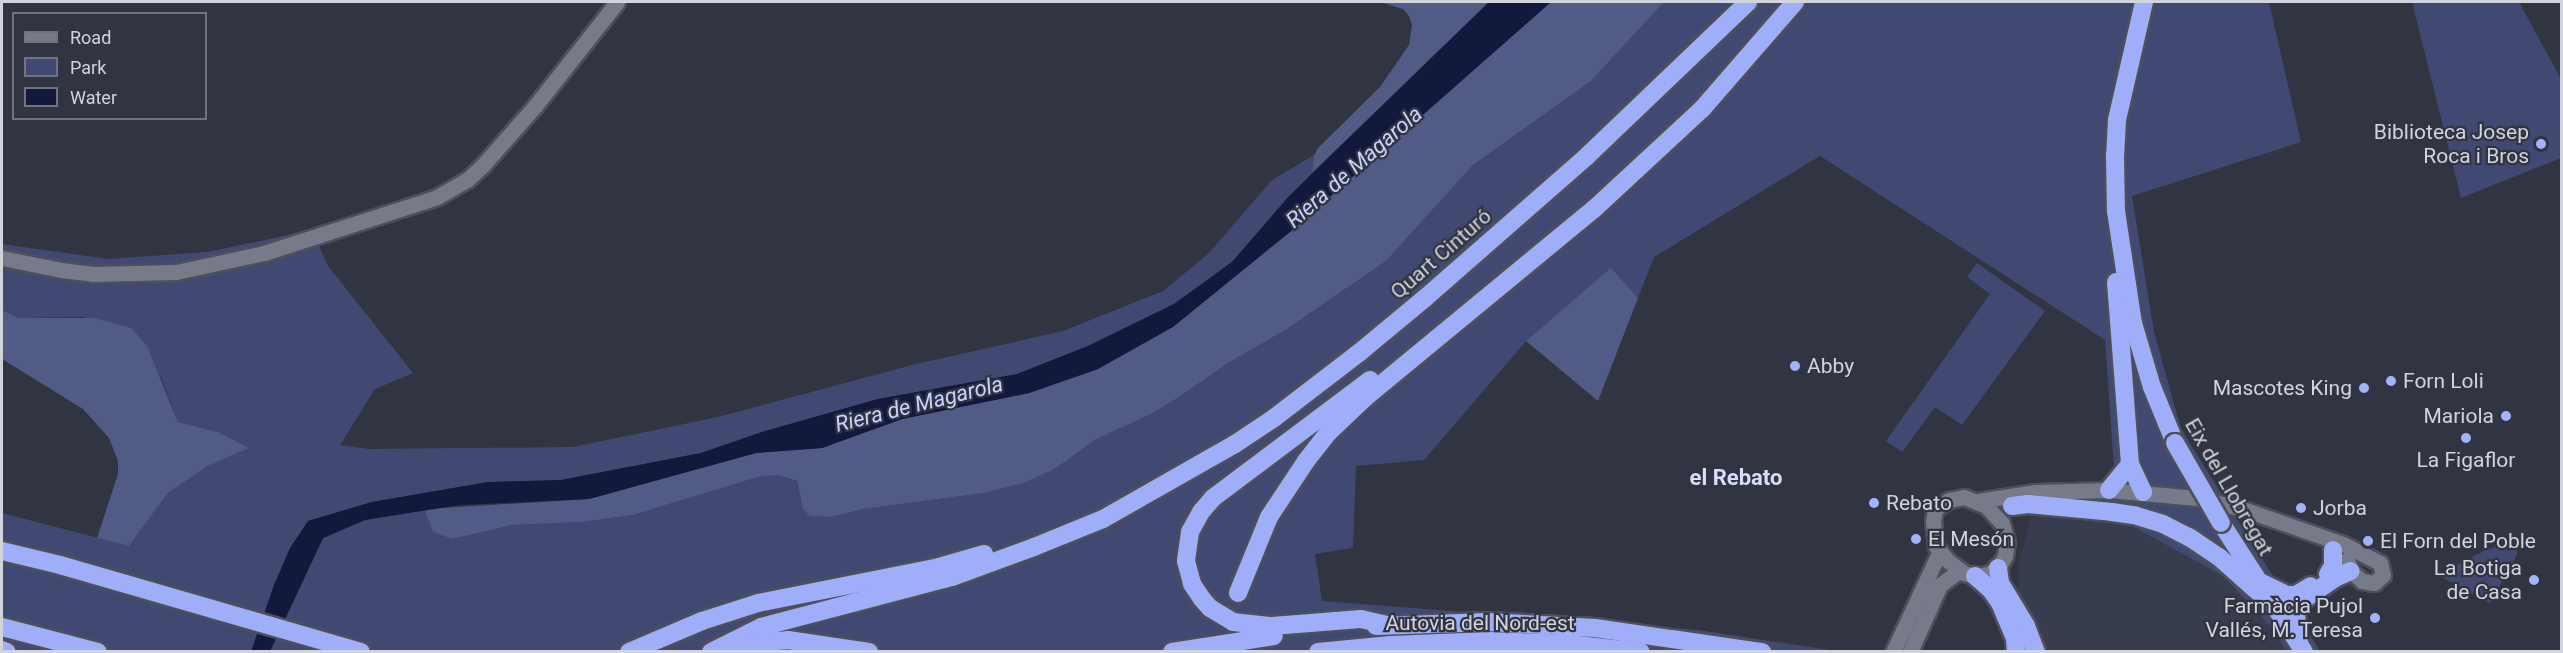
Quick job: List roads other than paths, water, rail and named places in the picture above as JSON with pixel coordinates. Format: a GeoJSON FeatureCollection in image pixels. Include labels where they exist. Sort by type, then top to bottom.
{"type":"FeatureCollection","features":[{"type":"Feature","properties":{"kind":"highway","name":"Quart Cinturó"},"geometry":{"type":"LineString","coordinates":[[1133,501],[1235,444],[1360,352],[1587,156],[1748,2]]}},
{"type":"Feature","properties":{"kind":"highway"},"geometry":{"type":"LineString","coordinates":[[1238,593],[1269,518],[1306,461],[1329,432],[1367,396],[1575,226],[1702,109],[1795,2]]}},
{"type":"Feature","properties":{"kind":"highway","name":"Eix del Llobregat"},"geometry":{"type":"LineString","coordinates":[[2117,120],[2114,94],[2120,49],[2132,2]]}},
{"type":"Feature","properties":{"kind":"highway","name":"Eix del Llobregat"},"geometry":{"type":"LineString","coordinates":[[2144,2],[2117,120],[2115,156],[2118,236],[2140,350],[2175,443],[2221,523],[2302,648]]}},
{"type":"Feature","properties":{"kind":"highway"},"geometry":{"type":"LineString","coordinates":[[1386,625],[1361,619],[1258,626],[1223,617],[1202,599],[1189,577],[1185,551],[1190,532],[1201,512],[1213,498],[1575,226]]}},
{"type":"Feature","properties":{"kind":"highway"},"geometry":{"type":"LineString","coordinates":[[2118,236],[2115,264],[2130,465],[2143,492]]}},
{"type":"Feature","properties":{"kind":"highway"},"geometry":{"type":"LineString","coordinates":[[2109,490],[2130,465]]}},
{"type":"Feature","properties":{"kind":"highway"},"geometry":{"type":"LineString","coordinates":[[629,651],[702,621],[758,603],[939,567],[1004,549],[1133,501]]}},
{"type":"Feature","properties":{"kind":"highway"},"geometry":{"type":"LineString","coordinates":[[711,651],[761,627],[952,577],[1094,523],[1133,501]]}},
{"type":"Feature","properties":{"kind":"highway"},"geometry":{"type":"LineString","coordinates":[[2012,506],[2028,504],[2112,512],[2134,515],[2163,524],[2189,537],[2219,557],[2276,608]]}},
{"type":"Feature","properties":{"kind":"highway"},"geometry":{"type":"LineString","coordinates":[[2,544],[60,565]]}},
{"type":"Feature","properties":{"kind":"highway"},"geometry":{"type":"LineString","coordinates":[[2,551],[60,565],[361,651]]}},
{"type":"Feature","properties":{"kind":"highway"},"geometry":{"type":"LineString","coordinates":[[2258,582],[2287,595],[2296,595],[2328,574],[2344,555]]}},
{"type":"Feature","properties":{"kind":"highway"},"geometry":{"type":"LineString","coordinates":[[2302,648],[2296,615],[2300,602],[2335,578],[2344,555]]}},
{"type":"Feature","properties":{"kind":"highway"},"geometry":{"type":"LineString","coordinates":[[1998,568],[2000,583],[2026,626],[2036,651]]}},
{"type":"Feature","properties":{"kind":"highway"},"geometry":{"type":"LineString","coordinates":[[1968,573],[1991,590],[2000,603],[2015,638],[2016,651]]}},
{"type":"Feature","properties":{"kind":"highway"},"geometry":{"type":"LineString","coordinates":[[1208,651],[1288,636],[1386,625],[1488,622],[1595,628],[1742,651],[1762,651]]}},
{"type":"Feature","properties":{"kind":"highway"},"geometry":{"type":"LineString","coordinates":[[2,627],[90,650]]}},
{"type":"Feature","properties":{"kind":"highway"},"geometry":{"type":"LineString","coordinates":[[1172,651],[1261,636],[1288,636]]}},
{"type":"Feature","properties":{"kind":"highway"},"geometry":{"type":"LineString","coordinates":[[730,651],[762,642],[788,640],[869,651]]}},
{"type":"Feature","properties":{"kind":"highway","name":"Autovia del Nord-est"},"geometry":{"type":"LineString","coordinates":[[1318,651],[1490,641],[1569,644],[1641,651]]}},
{"type":"Feature","properties":{"kind":"highway"},"geometry":{"type":"LineString","coordinates":[[2,650],[7,651]]}},
{"type":"Feature","properties":{"kind":"street"},"geometry":{"type":"LineString","coordinates":[[2,258],[93,274],[176,272],[264,253],[437,197],[467,180],[483,165],[535,106],[617,2]]}},
{"type":"Feature","properties":{"kind":"street"},"geometry":{"type":"LineString","coordinates":[[1968,573],[1939,553],[1934,536],[1935,509],[1957,498],[1977,501],[2035,492],[2109,490],[2197,498],[2232,506],[2344,555]]}},
{"type":"Feature","properties":{"kind":"street"},"geometry":{"type":"LineString","coordinates":[[2002,523],[2012,506],[2035,492]]}},
{"type":"Feature","properties":{"kind":"street"},"geometry":{"type":"LineString","coordinates":[[1910,651],[1940,585],[1968,573],[1988,574],[1998,568],[2005,556],[2007,542],[2002,523],[1997,515],[1977,501]]}},
{"type":"Feature","properties":{"kind":"street"},"geometry":{"type":"LineString","coordinates":[[1893,651],[1939,553]]}},
{"type":"Feature","properties":{"kind":"water","name":"Riera de Magarola"},"geometry":{"type":"Polygon","coordinates":[[[1489,2],[1551,2],[1290,232],[1173,327],[1098,369],[1029,393],[902,419],[822,448],[756,453],[589,499],[460,505],[365,520],[323,538],[270,651],[251,652],[274,585],[290,548],[308,521],[372,502],[488,482],[561,480],[701,453],[762,432],[878,399],[1017,374],[1088,346],[1174,304],[1232,262],[1289,196],[1489,2]]]}},
{"type":"Feature","properties":{"kind":"tunnel"},"geometry":{"type":"LineString","coordinates":[[1212,652],[1238,593]]}},
{"type":"Feature","properties":{"kind":"place","name":"Biblioteca Josep Roca i Bros"},"geometry":{"type":"Point","coordinates":[2541,144]}},
{"type":"Feature","properties":{"kind":"place","name":"Abby"},"geometry":{"type":"Point","coordinates":[1795,366]}},
{"type":"Feature","properties":{"kind":"place","name":"Forn Loli"},"geometry":{"type":"Point","coordinates":[2391,381]}},
{"type":"Feature","properties":{"kind":"place","name":"Mascotes King"},"geometry":{"type":"Point","coordinates":[2364,388]}},
{"type":"Feature","properties":{"kind":"place","name":"Mariola"},"geometry":{"type":"Point","coordinates":[2506,416]}},
{"type":"Feature","properties":{"kind":"place","name":"La Figaflor"},"geometry":{"type":"Point","coordinates":[2466,438]}},
{"type":"Feature","properties":{"kind":"place","name":"Rebato"},"geometry":{"type":"Point","coordinates":[1874,503]}},
{"type":"Feature","properties":{"kind":"place","name":"Jorba"},"geometry":{"type":"Point","coordinates":[2301,508]}},
{"type":"Feature","properties":{"kind":"place","name":"El Mesón"},"geometry":{"type":"Point","coordinates":[1916,539]}},
{"type":"Feature","properties":{"kind":"place","name":"El Forn del Poble"},"geometry":{"type":"Point","coordinates":[2368,541]}},
{"type":"Feature","properties":{"kind":"place","name":"La Botiga de Casa"},"geometry":{"type":"Point","coordinates":[2534,580]}},
{"type":"Feature","properties":{"kind":"place","name":"Farmàcia Pujol Vallés, M. Teresa"},"geometry":{"type":"Point","coordinates":[2375,618]}},
{"type":"Feature","properties":{"kind":"district","name":"el Rebato"},"geometry":{"type":"Point","coordinates":[1736,478]}}]}
